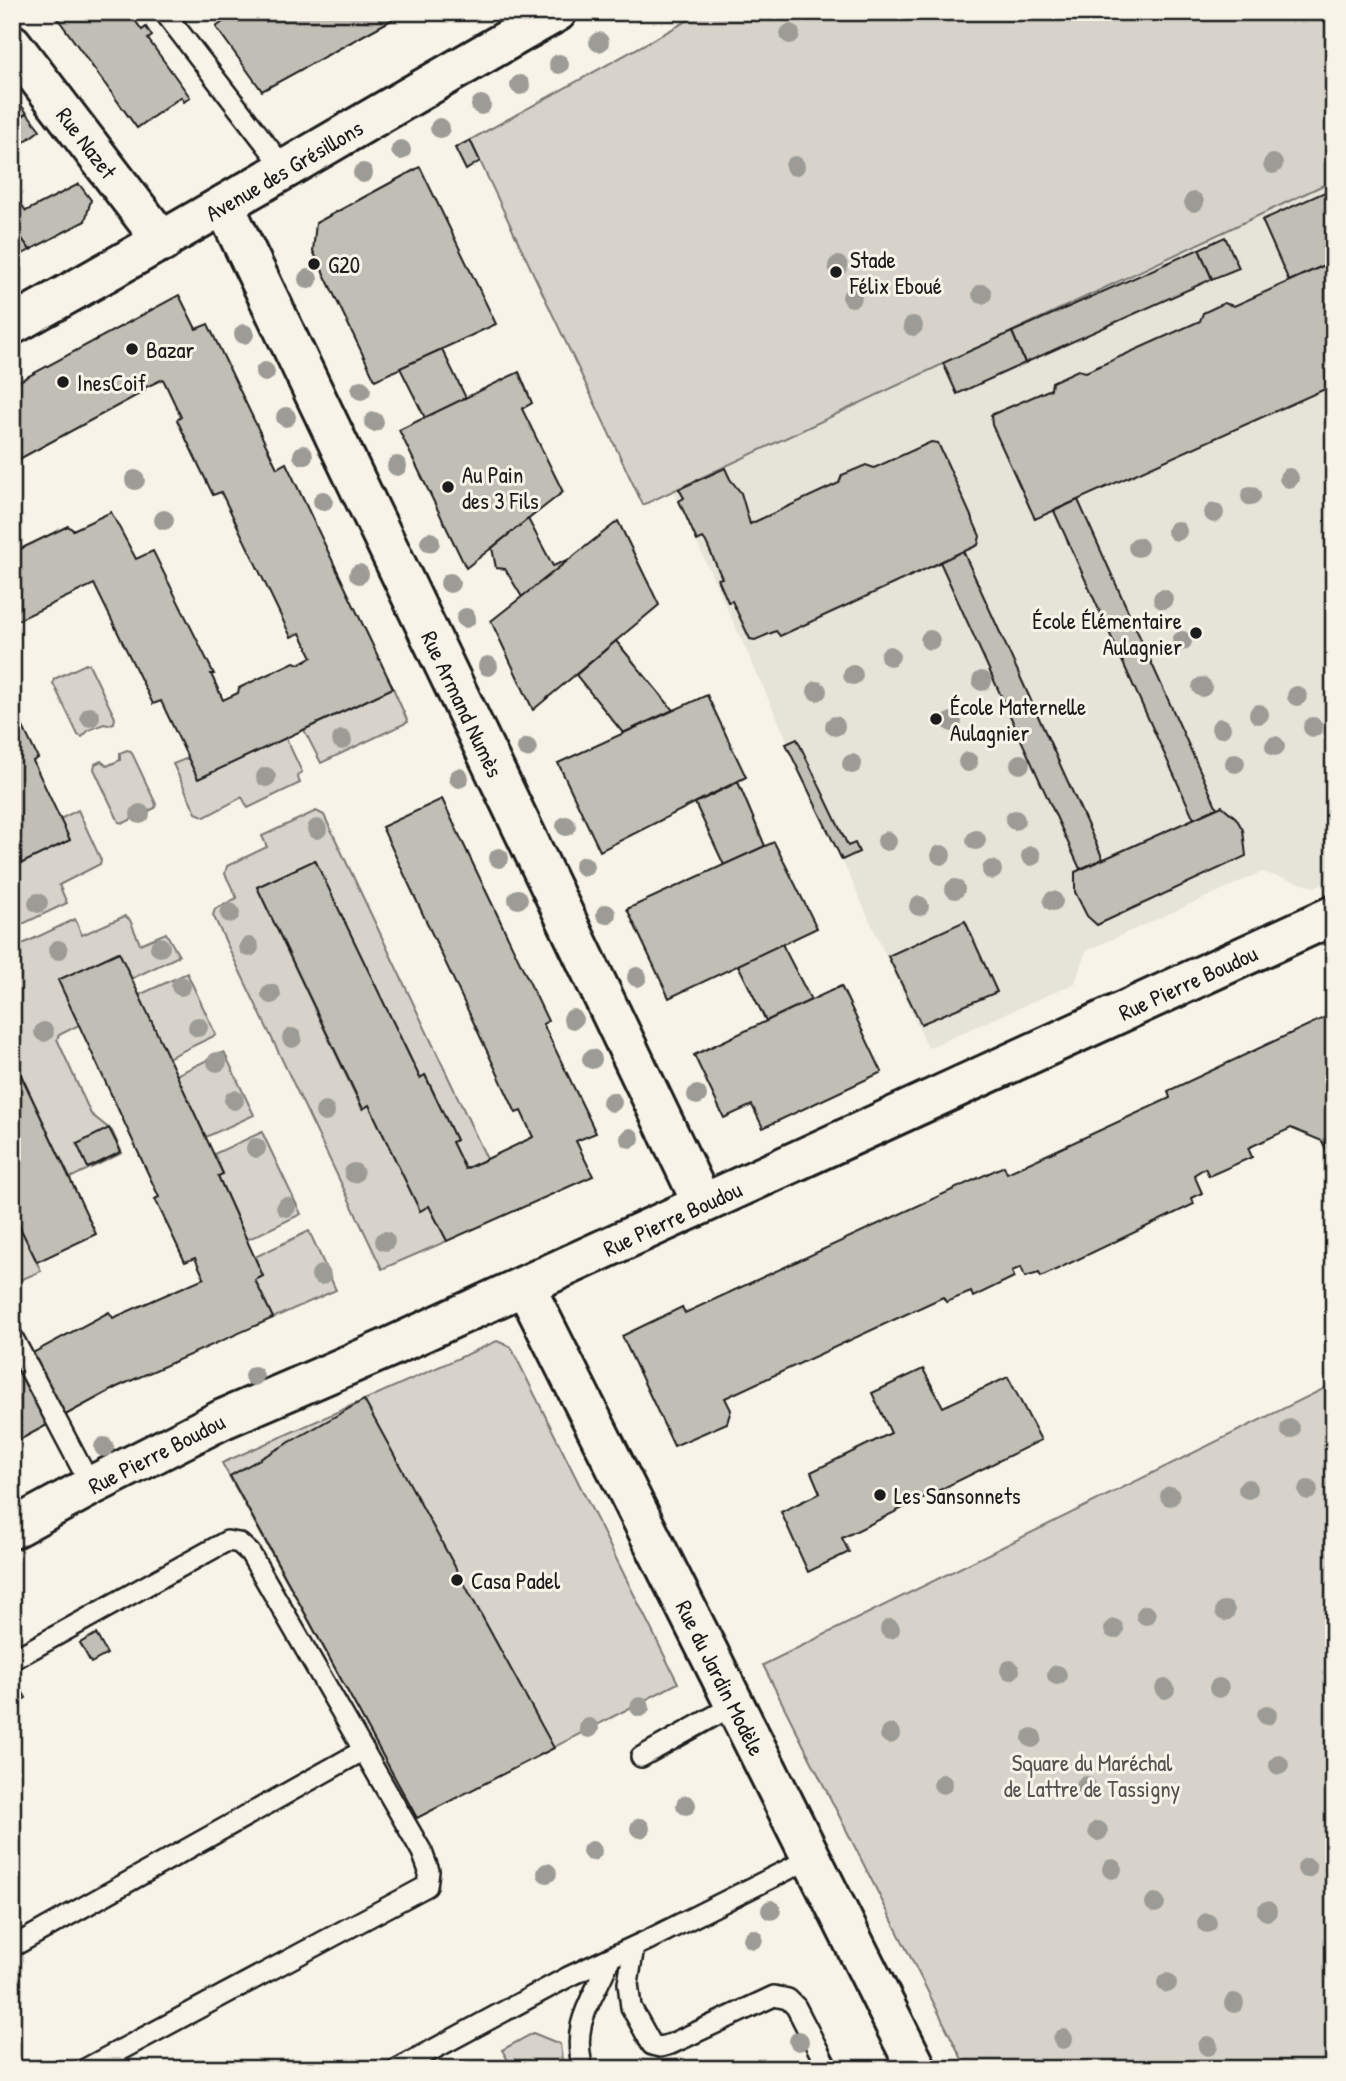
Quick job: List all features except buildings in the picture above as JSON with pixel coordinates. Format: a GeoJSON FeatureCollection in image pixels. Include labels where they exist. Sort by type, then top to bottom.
{"type":"FeatureCollection","features":[{"type":"Feature","properties":{"kind":"street","name":"Avenue des Grésillons"},"geometry":{"type":"LineString","coordinates":[[12,325],[163,242],[556,12]]}},
{"type":"Feature","properties":{"kind":"street","name":"Rue Nazet"},"geometry":{"type":"LineString","coordinates":[[12,44],[163,242]]}},
{"type":"Feature","properties":{"kind":"street","name":"Rue Armand Numès"},"geometry":{"type":"LineString","coordinates":[[224,205],[702,1203]]}},
{"type":"Feature","properties":{"kind":"street","name":"Rue Pierre Boudou"},"geometry":{"type":"LineString","coordinates":[[12,1529],[223,1419],[525,1286],[1334,915]]}},
{"type":"Feature","properties":{"kind":"street","name":"Rue du Jardin Modèle"},"geometry":{"type":"LineString","coordinates":[[525,1286],[916,2069]]}},
{"type":"Feature","properties":{"kind":"lane"},"geometry":{"type":"LineString","coordinates":[[164,12],[285,169]]}},
{"type":"Feature","properties":{"kind":"lane"},"geometry":{"type":"LineString","coordinates":[[12,1336],[91,1486]]}},
{"type":"Feature","properties":{"kind":"lane"},"geometry":{"type":"LineString","coordinates":[[12,1660],[217,1546],[227,1541],[239,1542],[250,1553],[364,1750],[422,1852],[429,1871],[427,1886],[85,2069]]}},
{"type":"Feature","properties":{"kind":"lane"},"geometry":{"type":"LineString","coordinates":[[641,1757],[734,1705]]}},
{"type":"Feature","properties":{"kind":"lane"},"geometry":{"type":"LineString","coordinates":[[13,1944],[364,1750]]}},
{"type":"Feature","properties":{"kind":"lane"},"geometry":{"type":"LineString","coordinates":[[397,2069],[568,1977],[634,1947],[811,1857]]}},
{"type":"Feature","properties":{"kind":"lane"},"geometry":{"type":"LineString","coordinates":[[634,1947],[628,1983],[631,2007],[652,2045],[660,2047],[671,2044],[774,1996],[789,1999],[796,2007],[828,2069]]}},
{"type":"Feature","properties":{"kind":"lane"},"geometry":{"type":"LineString","coordinates":[[583,2069],[577,2049],[580,2024],[610,1958]]}},
{"type":"Feature","properties":{"kind":"shaded area"},"geometry":{"type":"Polygon","coordinates":[[[1334,180],[1334,878],[1314,887],[1262,872],[1086,951],[1075,983],[928,1048],[673,490],[1334,180]]]}},
{"type":"Feature","properties":{"kind":"green space","name":"Stade Félix Eboué"},"geometry":{"type":"Polygon","coordinates":[[[703,12],[1334,12],[1334,180],[643,505],[470,140],[703,12]]]}},
{"type":"Feature","properties":{"kind":"green space"},"geometry":{"type":"Polygon","coordinates":[[[89,664],[115,718],[114,723],[89,730],[82,737],[78,735],[53,683],[54,679],[89,664]]]}},
{"type":"Feature","properties":{"kind":"green space"},"geometry":{"type":"Polygon","coordinates":[[[393,688],[408,722],[321,763],[304,730],[393,688]]]}},
{"type":"Feature","properties":{"kind":"green space"},"geometry":{"type":"Polygon","coordinates":[[[286,738],[302,772],[297,775],[300,783],[248,808],[242,797],[205,817],[196,813],[173,764],[188,758],[198,779],[286,738]]]}},
{"type":"Feature","properties":{"kind":"green space"},"geometry":{"type":"Polygon","coordinates":[[[131,751],[156,804],[155,808],[124,823],[119,822],[94,769],[95,764],[101,761],[107,766],[120,760],[120,753],[131,751]]]}},
{"type":"Feature","properties":{"kind":"green space"},"geometry":{"type":"Polygon","coordinates":[[[78,810],[101,860],[100,864],[59,885],[67,903],[12,929],[12,868],[70,840],[60,819],[78,810]]]}},
{"type":"Feature","properties":{"kind":"green space"},"geometry":{"type":"Polygon","coordinates":[[[316,811],[324,815],[487,1159],[465,1169],[452,1142],[456,1140],[426,1076],[420,1078],[315,860],[257,887],[362,1109],[369,1105],[420,1210],[429,1206],[447,1241],[382,1269],[213,915],[215,909],[237,898],[225,874],[227,866],[267,847],[262,836],[316,811]]]}},
{"type":"Feature","properties":{"kind":"green space"},"geometry":{"type":"Polygon","coordinates":[[[125,916],[130,920],[140,944],[166,933],[179,956],[131,979],[118,952],[59,980],[79,1025],[59,1035],[57,1039],[91,1114],[112,1131],[122,1153],[70,1178],[12,1056],[12,949],[75,919],[82,935],[125,916]]]}},
{"type":"Feature","properties":{"kind":"green space"},"geometry":{"type":"Polygon","coordinates":[[[187,973],[216,1035],[168,1058],[139,995],[187,973]]]}},
{"type":"Feature","properties":{"kind":"green space"},"geometry":{"type":"Polygon","coordinates":[[[224,1052],[254,1115],[206,1137],[176,1075],[224,1052]]]}},
{"type":"Feature","properties":{"kind":"green space"},"geometry":{"type":"Polygon","coordinates":[[[262,1132],[301,1214],[247,1240],[218,1176],[223,1173],[214,1154],[262,1132]]]}},
{"type":"Feature","properties":{"kind":"green space"},"geometry":{"type":"Polygon","coordinates":[[[12,1211],[41,1271],[16,1282],[12,1282],[12,1211]]]}},
{"type":"Feature","properties":{"kind":"green space"},"geometry":{"type":"Polygon","coordinates":[[[309,1231],[336,1290],[273,1318],[255,1280],[263,1276],[255,1257],[309,1231]]]}},
{"type":"Feature","properties":{"kind":"green space","name":"Casa Padel"},"geometry":{"type":"Polygon","coordinates":[[[497,1341],[511,1347],[678,1683],[417,1818],[222,1463],[497,1341]]]}},
{"type":"Feature","properties":{"kind":"green space","name":"Square du Maréchal de Lattre de Tassigny"},"geometry":{"type":"Polygon","coordinates":[[[1327,1387],[1334,1400],[1334,2069],[967,2069],[763,1665],[1327,1387]]]}},
{"type":"Feature","properties":{"kind":"green space"},"geometry":{"type":"Polygon","coordinates":[[[533,2033],[560,2044],[563,2069],[513,2069],[502,2050],[533,2033]]]}},
{"type":"Feature","properties":{"kind":"place","name":"G20"},"geometry":{"type":"Point","coordinates":[314,264]}},
{"type":"Feature","properties":{"kind":"place","name":"Stade Félix Eboué"},"geometry":{"type":"Point","coordinates":[836,272]}},
{"type":"Feature","properties":{"kind":"place","name":"Bazar"},"geometry":{"type":"Point","coordinates":[132,349]}},
{"type":"Feature","properties":{"kind":"place","name":"InesCoif"},"geometry":{"type":"Point","coordinates":[63,382]}},
{"type":"Feature","properties":{"kind":"place","name":"Au Pain des 3 Fils"},"geometry":{"type":"Point","coordinates":[448,487]}},
{"type":"Feature","properties":{"kind":"place","name":"École Élémentaire Aulagnier"},"geometry":{"type":"Point","coordinates":[1196,633]}},
{"type":"Feature","properties":{"kind":"place","name":"École Maternelle Aulagnier"},"geometry":{"type":"Point","coordinates":[936,719]}},
{"type":"Feature","properties":{"kind":"place","name":"Les Sansonnets"},"geometry":{"type":"Point","coordinates":[880,1495]}},
{"type":"Feature","properties":{"kind":"place","name":"Casa Padel"},"geometry":{"type":"Point","coordinates":[457,1580]}}]}
